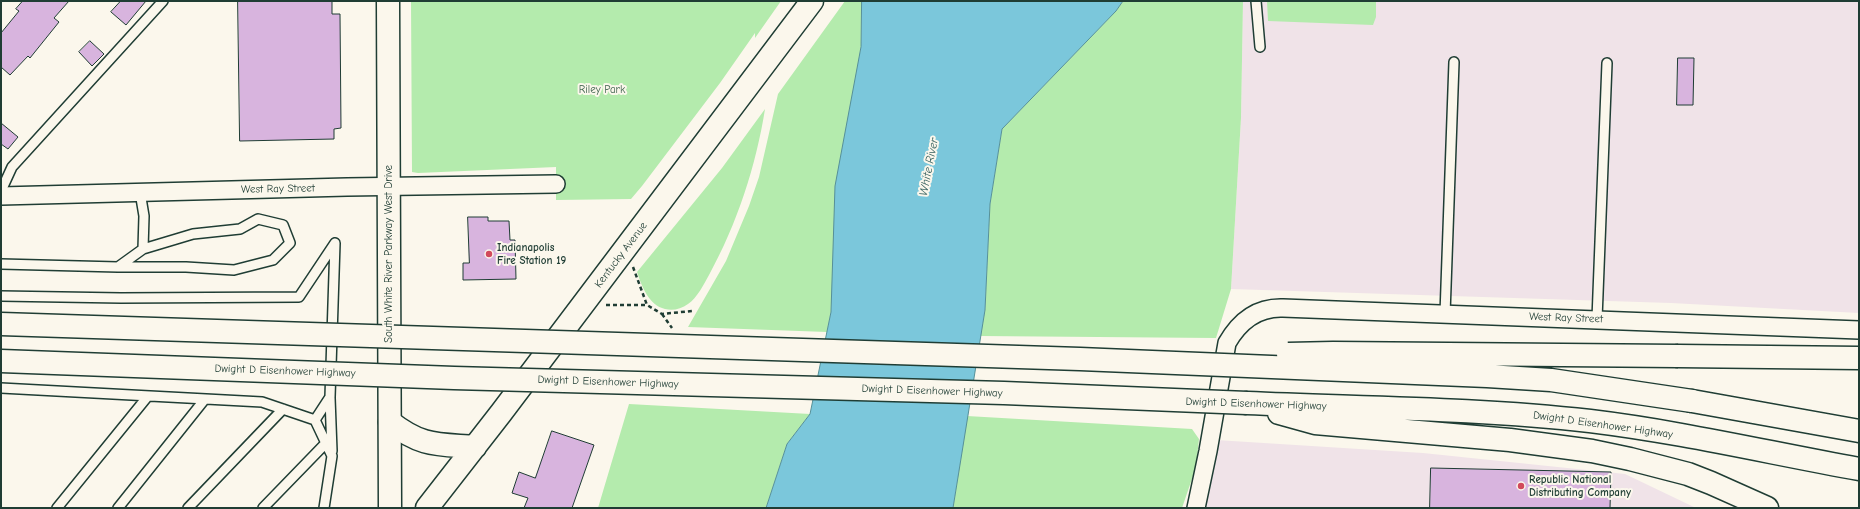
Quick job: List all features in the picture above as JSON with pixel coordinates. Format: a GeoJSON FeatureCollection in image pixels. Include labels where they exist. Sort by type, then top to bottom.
{"type":"FeatureCollection","features":[{"type":"Feature","properties":{"kind":"main road","name":"South White River Parkway West Drive"},"geometry":{"type":"LineString","coordinates":[[388,1],[390,508]]}},
{"type":"Feature","properties":{"kind":"main road","name":"Kentucky Avenue"},"geometry":{"type":"LineString","coordinates":[[427,508],[583,306],[812,1]]}},
{"type":"Feature","properties":{"kind":"main road"},"geometry":{"type":"LineString","coordinates":[[1,324],[1080,359],[1523,378],[1601,386],[1859,431]]}},
{"type":"Feature","properties":{"kind":"main road"},"geometry":{"type":"LineString","coordinates":[[1080,359],[1332,353],[1859,358]]}},
{"type":"Feature","properties":{"kind":"main road","name":"Dwight D Eisenhower Highway"},"geometry":{"type":"LineString","coordinates":[[1,361],[454,378],[1004,393],[1464,411],[1541,416],[1612,424],[1859,469]]}},
{"type":"Feature","properties":{"kind":"main road"},"geometry":{"type":"LineString","coordinates":[[1247,403],[1315,423],[1482,438],[1571,448],[1630,459],[1688,474],[1717,485],[1767,508]]}},
{"type":"Feature","properties":{"kind":"main road"},"geometry":{"type":"LineString","coordinates":[[390,422],[406,435],[420,441],[432,444],[475,447]]}},
{"type":"Feature","properties":{"kind":"street","name":"West Ray Street"},"geometry":{"type":"LineString","coordinates":[[1,196],[388,186],[556,184]]}},
{"type":"Feature","properties":{"kind":"street","name":"West Ray Street"},"geometry":{"type":"LineString","coordinates":[[1196,508],[1208,451],[1227,343],[1232,333],[1246,319],[1262,310],[1273,308],[1859,330]]}},
{"type":"Feature","properties":{"kind":"lane"},"geometry":{"type":"LineString","coordinates":[[1,191],[12,167],[163,1]]}},
{"type":"Feature","properties":{"kind":"lane"},"geometry":{"type":"LineString","coordinates":[[1256,1],[1260,47]]}},
{"type":"Feature","properties":{"kind":"lane"},"geometry":{"type":"LineString","coordinates":[[1445,314],[1454,62]]}},
{"type":"Feature","properties":{"kind":"lane"},"geometry":{"type":"LineString","coordinates":[[1597,319],[1607,63]]}},
{"type":"Feature","properties":{"kind":"lane"},"geometry":{"type":"LineString","coordinates":[[140,192],[144,216],[143,249]]}},
{"type":"Feature","properties":{"kind":"lane"},"geometry":{"type":"LineString","coordinates":[[1,264],[118,267],[186,267],[234,270],[273,260],[290,243],[283,225],[258,219],[240,229],[193,234],[143,249],[118,267]]}},
{"type":"Feature","properties":{"kind":"lane"},"geometry":{"type":"LineString","coordinates":[[1,296],[121,298],[299,297],[335,243],[330,397],[332,456],[324,508]]}},
{"type":"Feature","properties":{"kind":"lane"},"geometry":{"type":"LineString","coordinates":[[1,388],[262,402],[315,420],[332,456]]}},
{"type":"Feature","properties":{"kind":"lane"},"geometry":{"type":"LineString","coordinates":[[57,508],[148,396]]}},
{"type":"Feature","properties":{"kind":"lane"},"geometry":{"type":"LineString","coordinates":[[315,420],[330,397]]}},
{"type":"Feature","properties":{"kind":"lane"},"geometry":{"type":"LineString","coordinates":[[118,508],[205,399]]}},
{"type":"Feature","properties":{"kind":"lane"},"geometry":{"type":"LineString","coordinates":[[188,508],[283,409]]}},
{"type":"Feature","properties":{"kind":"lane"},"geometry":{"type":"LineString","coordinates":[[262,508],[326,443]]}},
{"type":"Feature","properties":{"kind":"path"},"geometry":{"type":"LineString","coordinates":[[626,248],[647,305]]}},
{"type":"Feature","properties":{"kind":"path"},"geometry":{"type":"LineString","coordinates":[[583,306],[647,305],[662,314],[692,311]]}},
{"type":"Feature","properties":{"kind":"shaded area"},"geometry":{"type":"Polygon","coordinates":[[[1243,1],[1859,1],[1859,313],[1671,303],[1231,289],[1241,118],[1243,1]]]}},
{"type":"Feature","properties":{"kind":"shaded area"},"geometry":{"type":"Polygon","coordinates":[[[1216,440],[1423,453],[1625,474],[1696,508],[1202,508],[1216,440]]]}},
{"type":"Feature","properties":{"kind":"green space","name":"Riley Park"},"geometry":{"type":"Polygon","coordinates":[[[411,1],[781,1],[755,38],[755,33],[720,83],[631,199],[556,200],[556,167],[418,173],[412,172],[411,1]]]}},
{"type":"Feature","properties":{"kind":"green space"},"geometry":{"type":"Polygon","coordinates":[[[845,1],[862,1],[861,47],[831,312],[827,332],[688,327],[726,261],[749,206],[759,177],[778,94],[845,1]]]}},
{"type":"Feature","properties":{"kind":"green space"},"geometry":{"type":"Polygon","coordinates":[[[1123,1],[1243,1],[1241,118],[1231,289],[1216,338],[980,336],[985,310],[990,204],[1002,129],[1116,11],[1123,1]]]}},
{"type":"Feature","properties":{"kind":"green space"},"geometry":{"type":"Polygon","coordinates":[[[1267,1],[1376,1],[1376,17],[1373,25],[1268,21],[1267,1]]]}},
{"type":"Feature","properties":{"kind":"green space"},"geometry":{"type":"Polygon","coordinates":[[[765,109],[751,173],[737,215],[719,256],[703,287],[685,306],[671,310],[659,307],[647,295],[637,272],[722,168],[765,109]]]}},
{"type":"Feature","properties":{"kind":"green space"},"geometry":{"type":"Polygon","coordinates":[[[629,404],[810,414],[787,444],[766,508],[598,508],[629,404]]]}},
{"type":"Feature","properties":{"kind":"green space"},"geometry":{"type":"Polygon","coordinates":[[[967,416],[1192,429],[1199,439],[1196,467],[1182,508],[953,508],[967,416]]]}},
{"type":"Feature","properties":{"kind":"water","name":"White River"},"geometry":{"type":"Polygon","coordinates":[[[862,1],[1123,1],[1116,11],[1002,129],[990,204],[985,310],[953,508],[766,508],[787,444],[810,414],[831,312],[835,186],[861,47],[862,1]]]}},
{"type":"Feature","properties":{"kind":"building"},"geometry":{"type":"Polygon","coordinates":[[[23,1],[69,1],[54,18],[59,22],[30,58],[28,56],[10,75],[1,67],[1,33],[19,11],[16,9],[23,1]]]}},
{"type":"Feature","properties":{"kind":"building"},"geometry":{"type":"Polygon","coordinates":[[[121,1],[146,1],[126,25],[111,12],[121,1]]]}},
{"type":"Feature","properties":{"kind":"building"},"geometry":{"type":"Polygon","coordinates":[[[238,1],[332,1],[332,14],[340,14],[341,128],[334,129],[334,139],[240,141],[238,1]]]}},
{"type":"Feature","properties":{"kind":"building"},"geometry":{"type":"Polygon","coordinates":[[[90,41],[104,54],[92,66],[79,52],[90,41]]]}},
{"type":"Feature","properties":{"kind":"building"},"geometry":{"type":"Polygon","coordinates":[[[1678,58],[1694,58],[1693,105],[1677,105],[1678,58]]]}},
{"type":"Feature","properties":{"kind":"building"},"geometry":{"type":"Polygon","coordinates":[[[1,123],[18,137],[8,149],[1,144],[1,123]]]}},
{"type":"Feature","properties":{"kind":"building"},"geometry":{"type":"Polygon","coordinates":[[[468,217],[488,217],[488,221],[509,221],[510,240],[515,240],[516,279],[463,280],[463,263],[469,263],[468,217]]]}},
{"type":"Feature","properties":{"kind":"building"},"geometry":{"type":"Polygon","coordinates":[[[552,431],[594,445],[572,508],[524,508],[528,498],[512,493],[519,472],[535,478],[552,431]]]}},
{"type":"Feature","properties":{"kind":"building","name":"Republic National Distributing Company"},"geometry":{"type":"Polygon","coordinates":[[[1431,468],[1611,472],[1610,508],[1430,508],[1431,468]]]}},
{"type":"Feature","properties":{"kind":"place","name":"Indianapolis Fire Station 19"},"geometry":{"type":"Point","coordinates":[489,254]}},
{"type":"Feature","properties":{"kind":"place","name":"Republic National Distributing Company"},"geometry":{"type":"Point","coordinates":[1521,486]}}]}
